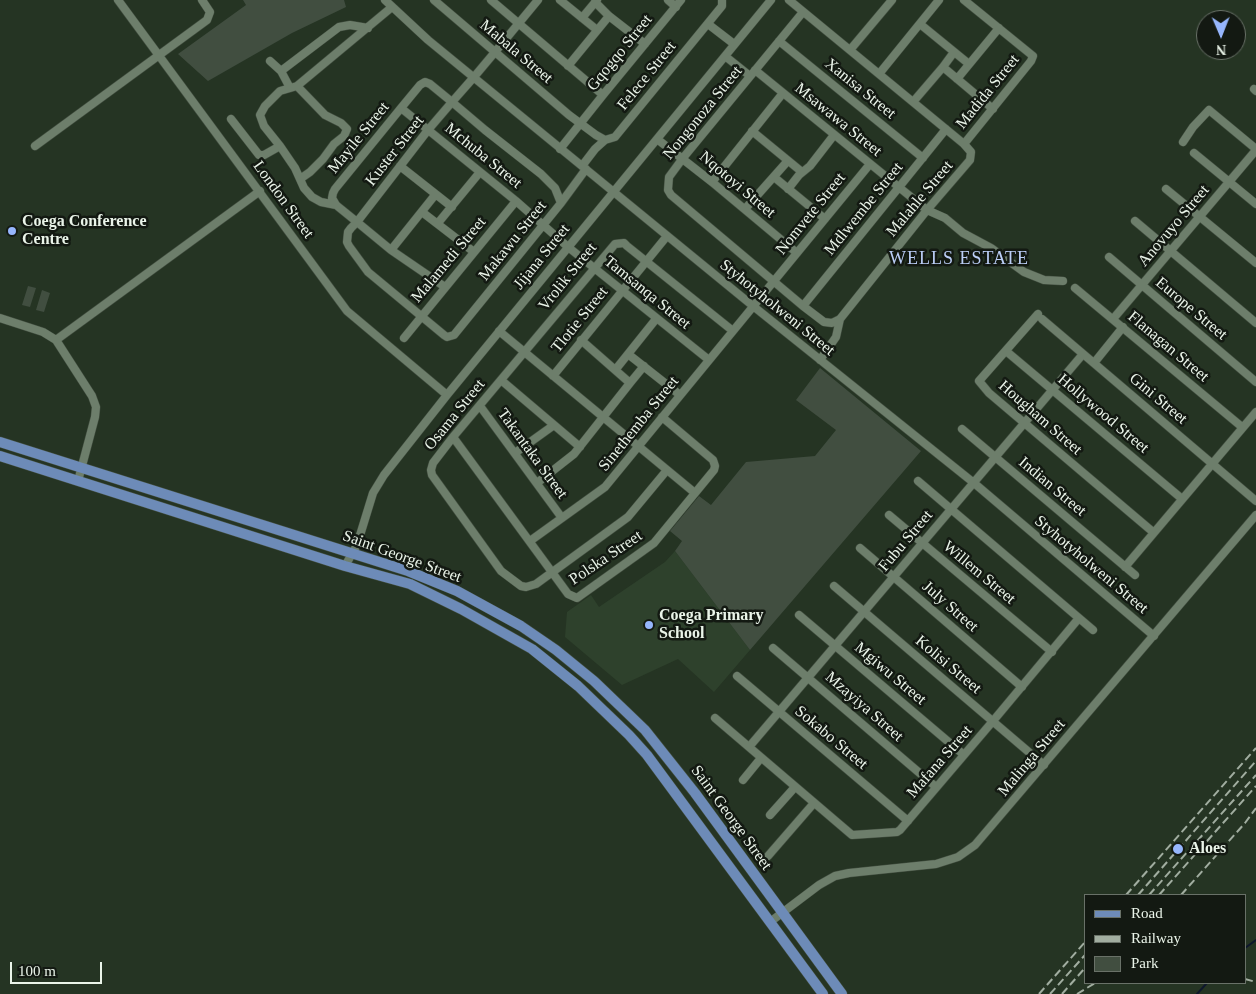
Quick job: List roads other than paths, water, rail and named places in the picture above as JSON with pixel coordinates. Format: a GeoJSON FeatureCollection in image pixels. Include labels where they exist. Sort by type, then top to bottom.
{"type":"FeatureCollection","features":[{"type":"Feature","properties":{"kind":"main road","name":"Saint George Street"},"geometry":{"type":"LineString","coordinates":[[0,442],[431,580],[491,609],[528,631],[556,650],[587,675],[633,718],[662,751],[842,994]]}},
{"type":"Feature","properties":{"kind":"main road","name":"Saint George Street"},"geometry":{"type":"LineString","coordinates":[[0,456],[345,566],[410,584],[444,600],[532,649],[578,686],[647,754],[823,994]]}},
{"type":"Feature","properties":{"kind":"street","name":"London Street"},"geometry":{"type":"LineString","coordinates":[[118,0],[351,315],[447,394]]}},
{"type":"Feature","properties":{"kind":"street"},"geometry":{"type":"LineString","coordinates":[[34,146],[209,18],[210,12],[202,0]]}},
{"type":"Feature","properties":{"kind":"street","name":"Styhotyholweni Street"},"geometry":{"type":"LineString","coordinates":[[384,0],[428,40],[560,149],[974,483],[1154,636]]}},
{"type":"Feature","properties":{"kind":"street"},"geometry":{"type":"LineString","coordinates":[[491,0],[603,95]]}},
{"type":"Feature","properties":{"kind":"street","name":"Kuster Street"},"geometry":{"type":"LineString","coordinates":[[421,316],[372,276],[349,246],[348,232],[428,130],[538,0]]}},
{"type":"Feature","properties":{"kind":"street"},"geometry":{"type":"LineString","coordinates":[[560,0],[597,30]]}},
{"type":"Feature","properties":{"kind":"street"},"geometry":{"type":"LineString","coordinates":[[668,0],[679,3]]}},
{"type":"Feature","properties":{"kind":"street","name":"Felece Street"},"geometry":{"type":"LineString","coordinates":[[561,204],[595,149],[604,140],[615,137],[708,24],[722,6],[722,0]]}},
{"type":"Feature","properties":{"kind":"street","name":"Jijana Street"},"geometry":{"type":"LineString","coordinates":[[356,555],[357,544],[376,488],[384,475],[447,394],[771,0]]}},
{"type":"Feature","properties":{"kind":"street","name":"Malahle Street"},"geometry":{"type":"LineString","coordinates":[[789,0],[964,144],[971,152],[970,160],[927,210],[840,319]]}},
{"type":"Feature","properties":{"kind":"street"},"geometry":{"type":"LineString","coordinates":[[850,50],[892,0]]}},
{"type":"Feature","properties":{"kind":"street"},"geometry":{"type":"LineString","coordinates":[[879,74],[940,0]]}},
{"type":"Feature","properties":{"kind":"street","name":"Madida Street"},"geometry":{"type":"LineString","coordinates":[[964,0],[1033,56],[1031,61],[964,144]]}},
{"type":"Feature","properties":{"kind":"street","name":"Mabala Street"},"geometry":{"type":"LineString","coordinates":[[438,1],[580,124]]}},
{"type":"Feature","properties":{"kind":"street"},"geometry":{"type":"LineString","coordinates":[[582,18],[596,1],[609,16],[645,44]]}},
{"type":"Feature","properties":{"kind":"street","name":"Gqogqo Street"},"geometry":{"type":"LineString","coordinates":[[560,149],[679,3]]}},
{"type":"Feature","properties":{"kind":"street"},"geometry":{"type":"LineString","coordinates":[[392,7],[293,87],[280,91],[265,106],[260,115],[264,126],[295,168],[312,197],[321,202],[336,205],[391,250],[445,287]]}},
{"type":"Feature","properties":{"kind":"street","name":"Nongonoza Street"},"geometry":{"type":"LineString","coordinates":[[803,12],[683,158],[669,178],[668,190],[671,195],[803,306]]}},
{"type":"Feature","properties":{"kind":"street"},"geometry":{"type":"LineString","coordinates":[[568,66],[609,16]]}},
{"type":"Feature","properties":{"kind":"street"},"geometry":{"type":"LineString","coordinates":[[708,24],[734,44]]}},
{"type":"Feature","properties":{"kind":"street"},"geometry":{"type":"LineString","coordinates":[[920,24],[969,64]]}},
{"type":"Feature","properties":{"kind":"street"},"geometry":{"type":"LineString","coordinates":[[281,71],[339,26],[350,25],[368,28]]}},
{"type":"Feature","properties":{"kind":"street"},"geometry":{"type":"LineString","coordinates":[[957,79],[999,28]]}},
{"type":"Feature","properties":{"kind":"street","name":"Xanisa Street"},"geometry":{"type":"LineString","coordinates":[[779,41],[922,158]]}},
{"type":"Feature","properties":{"kind":"street"},"geometry":{"type":"LineString","coordinates":[[913,102],[954,52]]}},
{"type":"Feature","properties":{"kind":"street","name":"Msawawa Street"},"geometry":{"type":"LineString","coordinates":[[725,56],[783,93],[927,210],[945,218],[962,233],[990,248],[1033,277],[1063,281]]}},
{"type":"Feature","properties":{"kind":"street"},"geometry":{"type":"LineString","coordinates":[[270,62],[281,71],[293,87],[325,114],[341,123],[347,129],[344,136],[334,144],[323,159],[300,179]]}},
{"type":"Feature","properties":{"kind":"street"},"geometry":{"type":"LineString","coordinates":[[943,67],[993,109]]}},
{"type":"Feature","properties":{"kind":"street","name":"Mayile Street"},"geometry":{"type":"LineString","coordinates":[[336,205],[332,198],[335,188],[420,85],[425,82],[430,84],[452,102]]}},
{"type":"Feature","properties":{"kind":"street"},"geometry":{"type":"LineString","coordinates":[[712,182],[783,93]]}},
{"type":"Feature","properties":{"kind":"street","name":"Makawu Street"},"geometry":{"type":"LineString","coordinates":[[421,316],[447,337],[454,335],[561,204],[560,197],[552,185],[452,102]]}},
{"type":"Feature","properties":{"kind":"street","name":"Mchuba Street"},"geometry":{"type":"LineString","coordinates":[[401,108],[516,201],[568,247]]}},
{"type":"Feature","properties":{"kind":"street"},"geometry":{"type":"LineString","coordinates":[[1183,142],[1208,110],[1212,111],[1256,150]]}},
{"type":"Feature","properties":{"kind":"street"},"geometry":{"type":"LineString","coordinates":[[231,119],[259,156],[280,146]]}},
{"type":"Feature","properties":{"kind":"street"},"geometry":{"type":"LineString","coordinates":[[580,124],[604,140]]}},
{"type":"Feature","properties":{"kind":"street","name":"Mdlwembe Street"},"geometry":{"type":"LineString","coordinates":[[803,306],[946,129]]}},
{"type":"Feature","properties":{"kind":"street"},"geometry":{"type":"LineString","coordinates":[[752,131],[802,172]]}},
{"type":"Feature","properties":{"kind":"street"},"geometry":{"type":"LineString","coordinates":[[788,189],[802,172],[810,166],[834,135]]}},
{"type":"Feature","properties":{"kind":"street","name":"Nqotoyi Street"},"geometry":{"type":"LineString","coordinates":[[657,139],[683,158],[797,253]]}},
{"type":"Feature","properties":{"kind":"street","name":"Anovuyo Street"},"geometry":{"type":"LineString","coordinates":[[1113,319],[1256,150]]}},
{"type":"Feature","properties":{"kind":"street"},"geometry":{"type":"LineString","coordinates":[[1194,153],[1256,204]]}},
{"type":"Feature","properties":{"kind":"street"},"geometry":{"type":"LineString","coordinates":[[745,209],[787,160]]}},
{"type":"Feature","properties":{"kind":"street","name":"Nomvete Street"},"geometry":{"type":"LineString","coordinates":[[753,306],[870,164]]}},
{"type":"Feature","properties":{"kind":"street"},"geometry":{"type":"LineString","coordinates":[[400,166],[452,207]]}},
{"type":"Feature","properties":{"kind":"street"},"geometry":{"type":"LineString","coordinates":[[438,223],[480,172]]}},
{"type":"Feature","properties":{"kind":"street"},"geometry":{"type":"LineString","coordinates":[[774,177],[825,219]]}},
{"type":"Feature","properties":{"kind":"street"},"geometry":{"type":"LineString","coordinates":[[1166,189],[1256,263]]}},
{"type":"Feature","properties":{"kind":"street"},"geometry":{"type":"LineString","coordinates":[[56,340],[260,191]]}},
{"type":"Feature","properties":{"kind":"street"},"geometry":{"type":"LineString","coordinates":[[391,250],[435,195]]}},
{"type":"Feature","properties":{"kind":"street","name":"Malamedi Street"},"geometry":{"type":"LineString","coordinates":[[404,338],[516,201]]}},
{"type":"Feature","properties":{"kind":"street"},"geometry":{"type":"LineString","coordinates":[[422,212],[474,252]]}},
{"type":"Feature","properties":{"kind":"street"},"geometry":{"type":"LineString","coordinates":[[1136,221],[1256,323]]}},
{"type":"Feature","properties":{"kind":"street","name":"Tlotie Street"},"geometry":{"type":"LineString","coordinates":[[553,376],[667,236]]}},
{"type":"Feature","properties":{"kind":"street","name":"Vrolik Street"},"geometry":{"type":"LineString","coordinates":[[524,352],[611,247],[618,243],[627,246],[733,331]]}},
{"type":"Feature","properties":{"kind":"street","name":"Tamsanqa Street"},"geometry":{"type":"LineString","coordinates":[[568,247],[709,360]]}},
{"type":"Feature","properties":{"kind":"street","name":"Europe Street"},"geometry":{"type":"LineString","coordinates":[[1109,257],[1256,382]]}},
{"type":"Feature","properties":{"kind":"street","name":"Flanagan Street"},"geometry":{"type":"LineString","coordinates":[[1075,288],[1242,427]]}},
{"type":"Feature","properties":{"kind":"street","name":"Sinethemba Street"},"geometry":{"type":"LineString","coordinates":[[530,541],[605,487],[753,306]]}},
{"type":"Feature","properties":{"kind":"street"},"geometry":{"type":"LineString","coordinates":[[803,306],[824,322],[832,323],[840,319]]}},
{"type":"Feature","properties":{"kind":"street","name":"Hougham Street"},"geometry":{"type":"LineString","coordinates":[[1040,316],[979,381],[989,393],[1153,532]]}},
{"type":"Feature","properties":{"kind":"street","name":"Gini Street"},"geometry":{"type":"LineString","coordinates":[[1040,316],[1256,501]]}},
{"type":"Feature","properties":{"kind":"street"},"geometry":{"type":"LineString","coordinates":[[0,318],[43,332],[56,340],[92,396],[96,406],[95,420],[78,481]]}},
{"type":"Feature","properties":{"kind":"street"},"geometry":{"type":"LineString","coordinates":[[616,369],[656,318]]}},
{"type":"Feature","properties":{"kind":"street"},"geometry":{"type":"LineString","coordinates":[[820,360],[836,337],[840,319]]}},
{"type":"Feature","properties":{"kind":"street"},"geometry":{"type":"LineString","coordinates":[[1094,363],[1123,327]]}},
{"type":"Feature","properties":{"kind":"street"},"geometry":{"type":"LineString","coordinates":[[499,331],[695,493]]}},
{"type":"Feature","properties":{"kind":"street"},"geometry":{"type":"LineString","coordinates":[[581,340],[630,383]]}},
{"type":"Feature","properties":{"kind":"street","name":"Hollywood Street"},"geometry":{"type":"LineString","coordinates":[[1006,351],[1181,498]]}},
{"type":"Feature","properties":{"kind":"street","name":"Osama Street"},"geometry":{"type":"LineString","coordinates":[[524,352],[453,437],[433,463],[431,472],[501,571],[521,586],[531,587],[630,514],[667,470]]}},
{"type":"Feature","properties":{"kind":"street"},"geometry":{"type":"LineString","coordinates":[[628,354],[680,395]]}},
{"type":"Feature","properties":{"kind":"street","name":"Fubu Street"},"geometry":{"type":"LineString","coordinates":[[749,747],[974,483],[1052,388],[1083,354]]}},
{"type":"Feature","properties":{"kind":"street"},"geometry":{"type":"LineString","coordinates":[[537,483],[574,454],[644,366]]}},
{"type":"Feature","properties":{"kind":"street"},"geometry":{"type":"LineString","coordinates":[[501,380],[580,447]]}},
{"type":"Feature","properties":{"kind":"street","name":"Takantaka Street"},"geometry":{"type":"LineString","coordinates":[[480,406],[562,518]]}},
{"type":"Feature","properties":{"kind":"street"},"geometry":{"type":"LineString","coordinates":[[1125,566],[1256,412]]}},
{"type":"Feature","properties":{"kind":"street","name":"Polska Street"},"geometry":{"type":"LineString","coordinates":[[453,437],[568,594],[573,597],[580,597],[654,543],[712,472],[715,463],[713,460],[662,416]]}},
{"type":"Feature","properties":{"kind":"street"},"geometry":{"type":"LineString","coordinates":[[515,453],[554,425]]}},
{"type":"Feature","properties":{"kind":"street","name":"Indian Street"},"geometry":{"type":"LineString","coordinates":[[962,428],[1135,575]]}},
{"type":"Feature","properties":{"kind":"street"},"geometry":{"type":"LineString","coordinates":[[918,480],[1093,630]]}},
{"type":"Feature","properties":{"kind":"street","name":"Willem Street"},"geometry":{"type":"LineString","coordinates":[[889,515],[1052,652]]}},
{"type":"Feature","properties":{"kind":"street","name":"Malinga Street"},"geometry":{"type":"LineString","coordinates":[[770,922],[819,884],[835,876],[936,864],[958,856],[980,840],[1256,515]]}},
{"type":"Feature","properties":{"kind":"street","name":"July Street"},"geometry":{"type":"LineString","coordinates":[[860,548],[1022,687]]}},
{"type":"Feature","properties":{"kind":"street"},"geometry":{"type":"LineString","coordinates":[[345,566],[356,555]]}},
{"type":"Feature","properties":{"kind":"street"},"geometry":{"type":"LineString","coordinates":[[356,555],[358,569]]}},
{"type":"Feature","properties":{"kind":"street","name":"Kolisi Street"},"geometry":{"type":"LineString","coordinates":[[834,586],[1044,765]]}},
{"type":"Feature","properties":{"kind":"street","name":"Mgiwu Street"},"geometry":{"type":"LineString","coordinates":[[799,615],[964,755]]}},
{"type":"Feature","properties":{"kind":"street","name":"Mafana Street"},"geometry":{"type":"LineString","coordinates":[[715,718],[852,835],[897,832],[993,722],[1079,618]]}},
{"type":"Feature","properties":{"kind":"street","name":"Mzayiya Street"},"geometry":{"type":"LineString","coordinates":[[773,648],[936,788]]}},
{"type":"Feature","properties":{"kind":"street","name":"Sokabo Street"},"geometry":{"type":"LineString","coordinates":[[737,676],[908,821]]}},
{"type":"Feature","properties":{"kind":"street"},"geometry":{"type":"LineString","coordinates":[[743,780],[762,758]]}},
{"type":"Feature","properties":{"kind":"street"},"geometry":{"type":"LineString","coordinates":[[770,815],[795,787]]}},
{"type":"Feature","properties":{"kind":"street"},"geometry":{"type":"LineString","coordinates":[[768,856],[814,803]]}},
{"type":"Feature","properties":{"kind":"waterway"},"geometry":{"type":"LineString","coordinates":[[1246,947],[1256,940]]}},
{"type":"Feature","properties":{"kind":"waterway"},"geometry":{"type":"LineString","coordinates":[[1197,994],[1206,984]]}},
{"type":"Feature","properties":{"kind":"railway"},"geometry":{"type":"LineString","coordinates":[[1127,894],[1256,748]]}},
{"type":"Feature","properties":{"kind":"railway"},"geometry":{"type":"LineString","coordinates":[[1139,894],[1256,761]]}},
{"type":"Feature","properties":{"kind":"railway"},"geometry":{"type":"LineString","coordinates":[[1150,894],[1256,775]]}},
{"type":"Feature","properties":{"kind":"railway"},"geometry":{"type":"LineString","coordinates":[[1160,894],[1256,786]]}},
{"type":"Feature","properties":{"kind":"railway"},"geometry":{"type":"LineString","coordinates":[[1182,894],[1256,808]]}},
{"type":"Feature","properties":{"kind":"railway"},"geometry":{"type":"LineString","coordinates":[[1039,994],[1084,943]]}},
{"type":"Feature","properties":{"kind":"railway"},"geometry":{"type":"LineString","coordinates":[[1050,994],[1084,956]]}},
{"type":"Feature","properties":{"kind":"railway"},"geometry":{"type":"LineString","coordinates":[[1062,994],[1084,969]]}},
{"type":"Feature","properties":{"kind":"railway"},"geometry":{"type":"LineString","coordinates":[[1246,979],[1256,982]]}},
{"type":"Feature","properties":{"kind":"railway"},"geometry":{"type":"LineString","coordinates":[[1077,994],[1093,984]]}},
{"type":"Feature","properties":{"kind":"place","name":"Coega Conference Centre"},"geometry":{"type":"Point","coordinates":[12,231]}},
{"type":"Feature","properties":{"kind":"place","name":"Coega Primary School"},"geometry":{"type":"Point","coordinates":[649,625]}},
{"type":"Feature","properties":{"kind":"place","name":"Aloes"},"geometry":{"type":"Point","coordinates":[1178,849]}},
{"type":"Feature","properties":{"kind":"district","name":"WELLS ESTATE"},"geometry":{"type":"Point","coordinates":[959,259]}}]}
